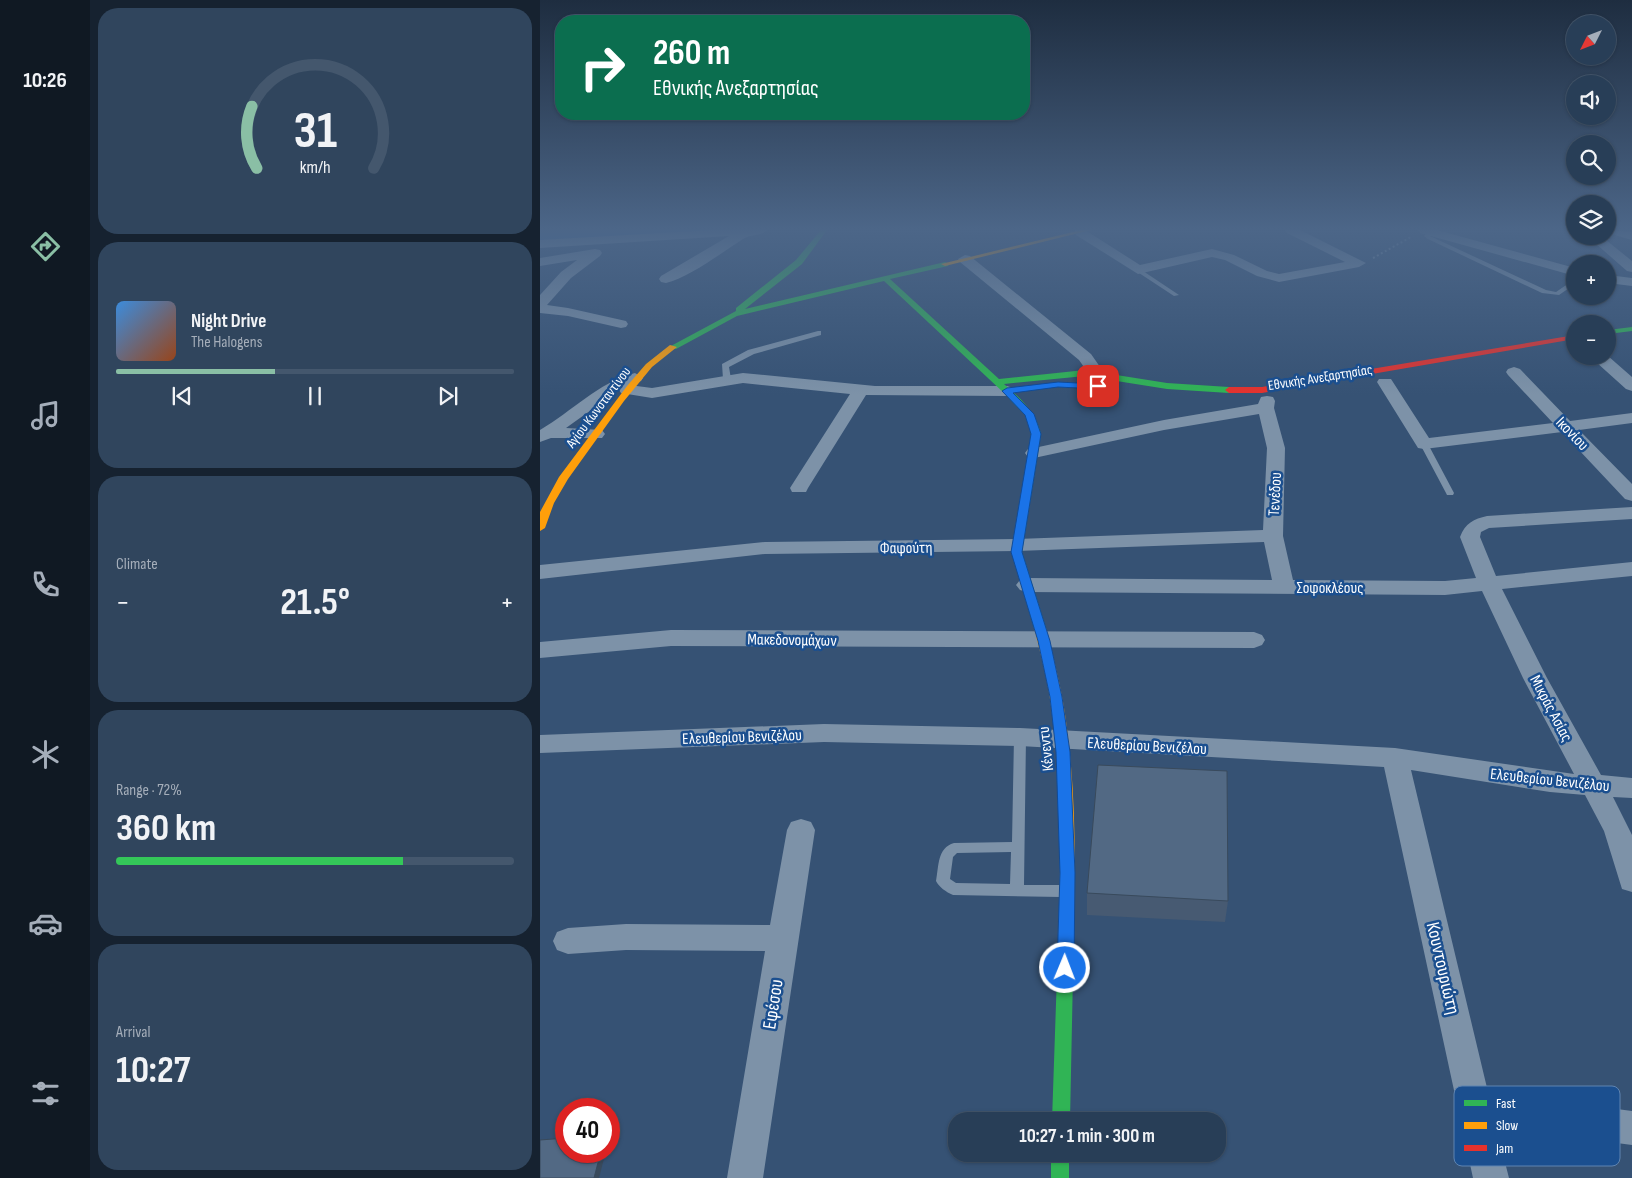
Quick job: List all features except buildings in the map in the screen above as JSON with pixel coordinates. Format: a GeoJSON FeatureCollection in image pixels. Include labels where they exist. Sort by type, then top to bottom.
{"type":"FeatureCollection","features":[{"type":"Feature","properties":{"kind":"street"},"geometry":{"type":"LineString","coordinates":[[540,304],[557,285]]}},
{"type":"Feature","properties":{"kind":"street"},"geometry":{"type":"LineString","coordinates":[[734,314],[770,285]]}},
{"type":"Feature","properties":{"kind":"street"},"geometry":{"type":"LineString","coordinates":[[734,314],[855,285]]}},
{"type":"Feature","properties":{"kind":"street","name":"Κένεντυ"},"geometry":{"type":"LineString","coordinates":[[892,285],[1002,387],[1029,414],[1034,424],[1036,434],[1034,454],[1017,545],[1017,557],[1044,641],[1056,697],[1064,765],[1067,892],[1061,1112]]}},
{"type":"Feature","properties":{"kind":"street"},"geometry":{"type":"LineString","coordinates":[[996,285],[1085,357],[1090,382]]}},
{"type":"Feature","properties":{"kind":"street"},"geometry":{"type":"LineString","coordinates":[[540,309],[568,312],[621,324]]}},
{"type":"Feature","properties":{"kind":"street","name":"Αγίου Κωνσταντίνου"},"geometry":{"type":"LineString","coordinates":[[540,524],[562,481],[631,384],[658,357],[702,330],[734,314]]}},
{"type":"Feature","properties":{"kind":"street"},"geometry":{"type":"LineString","coordinates":[[1616,331],[1632,329]]}},
{"type":"Feature","properties":{"kind":"street"},"geometry":{"type":"LineString","coordinates":[[1616,341],[1632,338]]}},
{"type":"Feature","properties":{"kind":"street"},"geometry":{"type":"LineString","coordinates":[[545,435],[608,387],[631,384],[652,393],[727,379],[743,378],[860,391],[969,392],[1068,373],[1090,382],[1262,390],[1566,339]]}},
{"type":"Feature","properties":{"kind":"street"},"geometry":{"type":"LineString","coordinates":[[1566,348],[1390,381],[1424,444],[1632,418]]}},
{"type":"Feature","properties":{"kind":"street"},"geometry":{"type":"LineString","coordinates":[[1609,365],[1632,386]]}},
{"type":"Feature","properties":{"kind":"street","name":"Ικονίου"},"geometry":{"type":"LineString","coordinates":[[1514,372],[1632,494]]}},
{"type":"Feature","properties":{"kind":"street","name":"Εθνικής Ανεξαρτησίας"},"geometry":{"type":"LineString","coordinates":[[1002,387],[1090,382],[1195,398],[1270,403]]}},
{"type":"Feature","properties":{"kind":"street"},"geometry":{"type":"LineString","coordinates":[[799,488],[860,391]]}},
{"type":"Feature","properties":{"kind":"street"},"geometry":{"type":"LineString","coordinates":[[1034,454],[1270,403]]}},
{"type":"Feature","properties":{"kind":"street","name":"Τενέδου"},"geometry":{"type":"LineString","coordinates":[[1270,403],[1276,448],[1273,536],[1284,587]]}},
{"type":"Feature","properties":{"kind":"street"},"geometry":{"type":"LineString","coordinates":[[545,435],[596,434]]}},
{"type":"Feature","properties":{"kind":"street","name":"Μικράς Ασίας"},"geometry":{"type":"LineString","coordinates":[[1632,513],[1487,522],[1471,530],[1470,537],[1490,584],[1535,678],[1594,785],[1621,839],[1632,880]]}},
{"type":"Feature","properties":{"kind":"street","name":"Φαφούτη"},"geometry":{"type":"LineString","coordinates":[[540,572],[765,548],[1017,545],[1273,536]]}},
{"type":"Feature","properties":{"kind":"street","name":"Σοφοκλέους"},"geometry":{"type":"LineString","coordinates":[[1027,585],[1121,584],[1445,588],[1632,569]]}},
{"type":"Feature","properties":{"kind":"street","name":"Μακεδονομάχων"},"geometry":{"type":"LineString","coordinates":[[540,650],[671,638],[1044,641],[1254,640]]}},
{"type":"Feature","properties":{"kind":"street","name":"Ελευθερίου Βενιζέλου"},"geometry":{"type":"LineString","coordinates":[[540,744],[824,733],[1020,737],[1394,758],[1550,782],[1632,788]]}},
{"type":"Feature","properties":{"kind":"street","name":"Κουντουριώτη"},"geometry":{"type":"LineString","coordinates":[[1394,758],[1471,1086]]}},
{"type":"Feature","properties":{"kind":"street","name":"Εφέσου"},"geometry":{"type":"LineString","coordinates":[[745,1178],[782,938],[802,830]]}},
{"type":"Feature","properties":{"kind":"street"},"geometry":{"type":"LineString","coordinates":[[568,941],[626,937],[782,938]]}},
{"type":"Feature","properties":{"kind":"street"},"geometry":{"type":"LineString","coordinates":[[1060,1162],[1060,1178]]}},
{"type":"Feature","properties":{"kind":"lane"},"geometry":{"type":"LineString","coordinates":[[1161,285],[1176,295]]}},
{"type":"Feature","properties":{"kind":"lane"},"geometry":{"type":"LineString","coordinates":[[1530,285],[1544,292],[1558,294],[1566,288]]}},
{"type":"Feature","properties":{"kind":"lane"},"geometry":{"type":"LineString","coordinates":[[727,379],[725,366],[738,357],[818,332]]}},
{"type":"Feature","properties":{"kind":"lane"},"geometry":{"type":"LineString","coordinates":[[1424,444],[1450,493]]}},
{"type":"Feature","properties":{"kind":"lane"},"geometry":{"type":"LineString","coordinates":[[1018,890],[1020,737]]}},
{"type":"Feature","properties":{"kind":"lane"},"geometry":{"type":"LineString","coordinates":[[1019,847],[954,848],[947,854],[943,881],[953,889],[1067,892]]}},
{"type":"Feature","properties":{"kind":"traffic: fast"},"geometry":{"type":"LineString","coordinates":[[739,310],[770,285]]}},
{"type":"Feature","properties":{"kind":"traffic: fast"},"geometry":{"type":"LineString","coordinates":[[673,347],[734,314],[856,285]]}},
{"type":"Feature","properties":{"kind":"traffic: fast"},"geometry":{"type":"LineString","coordinates":[[893,285],[1007,391],[1029,414],[1034,424],[1036,434],[1034,453],[1017,552],[1040,628]]}},
{"type":"Feature","properties":{"kind":"traffic: fast"},"geometry":{"type":"LineString","coordinates":[[1616,331],[1632,329]]}},
{"type":"Feature","properties":{"kind":"traffic: fast"},"geometry":{"type":"LineString","coordinates":[[997,382],[1085,373],[1167,386],[1229,390]]}},
{"type":"Feature","properties":{"kind":"traffic: fast"},"geometry":{"type":"LineString","coordinates":[[1061,1112],[1065,974]]}},
{"type":"Feature","properties":{"kind":"traffic: fast"},"geometry":{"type":"LineString","coordinates":[[1060,1162],[1060,1178]]}},
{"type":"Feature","properties":{"kind":"traffic: slow"},"geometry":{"type":"LineString","coordinates":[[540,528],[549,503],[570,468],[639,376],[673,347]]}},
{"type":"Feature","properties":{"kind":"traffic: slow"},"geometry":{"type":"LineString","coordinates":[[1040,628],[1051,670],[1064,756],[1067,843],[1065,974]]}},
{"type":"Feature","properties":{"kind":"traffic: jam"},"geometry":{"type":"LineString","coordinates":[[1229,390],[1262,390],[1566,339]]}},
{"type":"Feature","properties":{"kind":"route"},"geometry":{"type":"LineString","coordinates":[[1065,968],[1068,873],[1063,752],[1056,697],[1044,641],[1017,557],[1017,545],[1036,434],[1029,414],[1007,391],[1058,384],[1098,386]]}}]}
